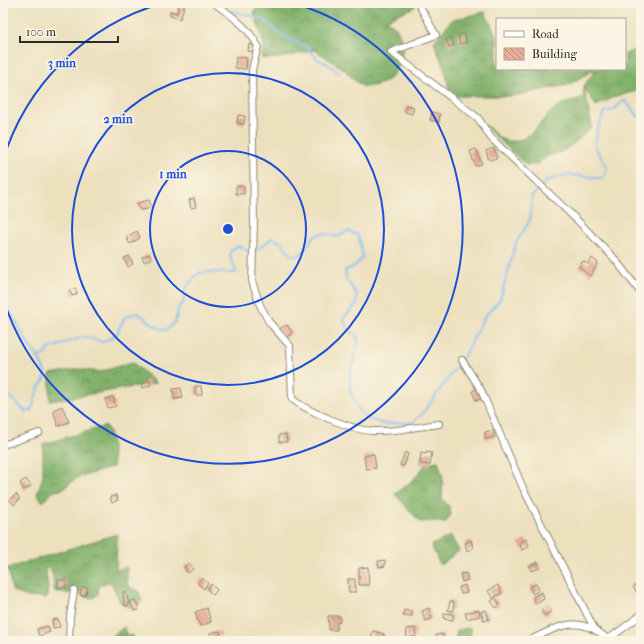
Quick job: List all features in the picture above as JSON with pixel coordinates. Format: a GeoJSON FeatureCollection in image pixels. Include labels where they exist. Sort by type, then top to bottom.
{"type":"FeatureCollection","features":[{"type":"Feature","properties":{"kind":"street"},"geometry":{"type":"LineString","coordinates":[[214,3],[245,27],[258,46],[252,70],[254,224],[252,281],[260,305],[269,322],[290,346],[292,399],[304,408],[369,431],[392,431],[439,424]]}},
{"type":"Feature","properties":{"kind":"street"},"geometry":{"type":"LineString","coordinates":[[418,3],[436,35],[391,52],[478,118],[491,138],[577,220],[614,258],[641,292]]}},
{"type":"Feature","properties":{"kind":"street"},"geometry":{"type":"LineString","coordinates":[[462,360],[481,390],[522,488],[594,628],[606,640],[641,615]]}},
{"type":"Feature","properties":{"kind":"street"},"geometry":{"type":"LineString","coordinates":[[3,445],[39,433]]}},
{"type":"Feature","properties":{"kind":"street"},"geometry":{"type":"LineString","coordinates":[[70,641],[70,617],[74,590]]}},
{"type":"Feature","properties":{"kind":"street"},"geometry":{"type":"LineString","coordinates":[[528,641],[558,627],[584,624],[594,628]]}},
{"type":"Feature","properties":{"kind":"green space"},"geometry":{"type":"Polygon","coordinates":[[[261,3],[413,3],[415,7],[385,20],[396,28],[401,37],[402,53],[397,70],[385,82],[364,87],[353,79],[345,70],[315,50],[281,58],[261,58],[264,45],[254,11],[261,3]]]}},
{"type":"Feature","properties":{"kind":"green space"},"geometry":{"type":"Polygon","coordinates":[[[485,12],[496,35],[496,70],[593,70],[568,85],[511,96],[450,96],[446,74],[434,42],[452,20],[485,12]]]}},
{"type":"Feature","properties":{"kind":"green space"},"geometry":{"type":"Polygon","coordinates":[[[641,47],[641,90],[616,96],[596,106],[584,87],[592,127],[573,144],[561,152],[548,156],[536,164],[526,165],[484,125],[504,140],[520,140],[526,137],[554,109],[583,97],[584,86],[595,70],[626,70],[626,54],[641,47]]]}},
{"type":"Feature","properties":{"kind":"green space"},"geometry":{"type":"Polygon","coordinates":[[[132,362],[156,383],[50,401],[50,374],[78,369],[100,372],[132,362]]]}},
{"type":"Feature","properties":{"kind":"green space"},"geometry":{"type":"Polygon","coordinates":[[[106,426],[111,441],[113,467],[77,478],[61,490],[54,491],[43,502],[37,494],[43,476],[43,444],[106,426]]]}},
{"type":"Feature","properties":{"kind":"green space"},"geometry":{"type":"Polygon","coordinates":[[[438,461],[443,477],[442,499],[449,506],[451,514],[445,523],[432,521],[420,522],[395,494],[413,480],[427,463],[438,461]]]}},
{"type":"Feature","properties":{"kind":"green space"},"geometry":{"type":"Polygon","coordinates":[[[117,534],[116,570],[127,567],[127,582],[130,588],[138,591],[142,599],[140,604],[127,607],[120,602],[111,582],[99,585],[98,594],[93,598],[76,593],[62,593],[54,591],[53,577],[50,568],[45,567],[48,586],[47,598],[28,597],[12,591],[8,568],[117,534]]]}},
{"type":"Feature","properties":{"kind":"green space"},"geometry":{"type":"Polygon","coordinates":[[[451,536],[459,551],[440,565],[431,545],[451,536]]]}},
{"type":"Feature","properties":{"kind":"green space"},"geometry":{"type":"Polygon","coordinates":[[[124,627],[126,635],[133,636],[134,641],[112,641],[111,637],[124,627]]]}},
{"type":"Feature","properties":{"kind":"green space"},"geometry":{"type":"Polygon","coordinates":[[[470,628],[472,641],[450,641],[456,637],[457,630],[470,628]]]}},
{"type":"Feature","properties":{"kind":"building"},"geometry":{"type":"Polygon","coordinates":[[[179,3],[185,4],[180,19],[170,16],[170,11],[177,13],[179,3]]]}},
{"type":"Feature","properties":{"kind":"building"},"geometry":{"type":"Polygon","coordinates":[[[464,33],[467,42],[460,44],[458,35],[464,33]]]}},
{"type":"Feature","properties":{"kind":"building"},"geometry":{"type":"Polygon","coordinates":[[[451,37],[454,45],[449,47],[446,39],[451,37]]]}},
{"type":"Feature","properties":{"kind":"building"},"geometry":{"type":"Polygon","coordinates":[[[249,44],[255,45],[254,52],[248,51],[249,44]]]}},
{"type":"Feature","properties":{"kind":"building"},"geometry":{"type":"Polygon","coordinates":[[[236,57],[247,58],[246,69],[235,68],[236,57]]]}},
{"type":"Feature","properties":{"kind":"building"},"geometry":{"type":"Polygon","coordinates":[[[406,105],[414,107],[412,114],[405,112],[406,105]]]}},
{"type":"Feature","properties":{"kind":"building"},"geometry":{"type":"Polygon","coordinates":[[[432,112],[440,114],[439,122],[430,120],[432,112]]]}},
{"type":"Feature","properties":{"kind":"building"},"geometry":{"type":"Polygon","coordinates":[[[238,115],[245,116],[244,124],[237,123],[238,115]]]}},
{"type":"Feature","properties":{"kind":"building"},"geometry":{"type":"Polygon","coordinates":[[[494,148],[497,158],[489,160],[486,151],[494,148]]]}},
{"type":"Feature","properties":{"kind":"building"},"geometry":{"type":"Polygon","coordinates":[[[476,149],[482,164],[475,166],[470,151],[476,149]]]}},
{"type":"Feature","properties":{"kind":"building"},"geometry":{"type":"Polygon","coordinates":[[[236,186],[244,186],[244,194],[236,194],[236,186]]]}},
{"type":"Feature","properties":{"kind":"building"},"geometry":{"type":"Polygon","coordinates":[[[194,198],[196,207],[191,208],[189,200],[194,198]]]}},
{"type":"Feature","properties":{"kind":"building"},"geometry":{"type":"Polygon","coordinates":[[[149,200],[151,206],[148,209],[140,210],[137,203],[149,200]]]}},
{"type":"Feature","properties":{"kind":"building"},"geometry":{"type":"Polygon","coordinates":[[[137,231],[140,238],[130,244],[126,237],[137,231]]]}},
{"type":"Feature","properties":{"kind":"building"},"geometry":{"type":"Polygon","coordinates":[[[149,254],[151,259],[144,262],[142,257],[149,254]]]}},
{"type":"Feature","properties":{"kind":"building"},"geometry":{"type":"Polygon","coordinates":[[[129,256],[133,264],[128,267],[124,258],[129,256]]]}},
{"type":"Feature","properties":{"kind":"building"},"geometry":{"type":"Polygon","coordinates":[[[592,258],[598,263],[590,276],[579,267],[583,261],[588,264],[592,258]]]}},
{"type":"Feature","properties":{"kind":"building"},"geometry":{"type":"Polygon","coordinates":[[[75,288],[77,294],[72,296],[69,290],[75,288]]]}},
{"type":"Feature","properties":{"kind":"building"},"geometry":{"type":"Polygon","coordinates":[[[287,325],[292,333],[285,338],[279,329],[287,325]]]}},
{"type":"Feature","properties":{"kind":"building"},"geometry":{"type":"Polygon","coordinates":[[[149,380],[151,385],[143,388],[141,383],[149,380]]]}},
{"type":"Feature","properties":{"kind":"building"},"geometry":{"type":"Polygon","coordinates":[[[195,386],[201,386],[202,395],[195,395],[195,386]]]}},
{"type":"Feature","properties":{"kind":"building"},"geometry":{"type":"Polygon","coordinates":[[[181,388],[183,398],[174,399],[173,389],[181,388]]]}},
{"type":"Feature","properties":{"kind":"building"},"geometry":{"type":"Polygon","coordinates":[[[477,389],[482,398],[476,401],[472,391],[477,389]]]}},
{"type":"Feature","properties":{"kind":"building"},"geometry":{"type":"Polygon","coordinates":[[[113,397],[116,406],[108,408],[105,399],[113,397]]]}},
{"type":"Feature","properties":{"kind":"building"},"geometry":{"type":"Polygon","coordinates":[[[62,406],[69,422],[58,426],[53,410],[62,406]]]}},
{"type":"Feature","properties":{"kind":"building"},"geometry":{"type":"Polygon","coordinates":[[[493,430],[495,437],[485,439],[485,432],[493,430]]]}},
{"type":"Feature","properties":{"kind":"building"},"geometry":{"type":"Polygon","coordinates":[[[286,434],[287,442],[279,442],[279,435],[286,434]]]}},
{"type":"Feature","properties":{"kind":"building"},"geometry":{"type":"Polygon","coordinates":[[[405,452],[408,454],[404,466],[400,465],[405,452]]]}},
{"type":"Feature","properties":{"kind":"building"},"geometry":{"type":"Polygon","coordinates":[[[427,452],[432,453],[430,465],[420,464],[421,453],[426,454],[427,452]]]}},
{"type":"Feature","properties":{"kind":"building"},"geometry":{"type":"Polygon","coordinates":[[[374,454],[376,468],[366,469],[364,456],[374,454]]]}},
{"type":"Feature","properties":{"kind":"building"},"geometry":{"type":"Polygon","coordinates":[[[26,479],[31,486],[24,490],[20,483],[26,479]]]}},
{"type":"Feature","properties":{"kind":"building"},"geometry":{"type":"Polygon","coordinates":[[[16,494],[20,499],[14,505],[10,500],[16,494]]]}},
{"type":"Feature","properties":{"kind":"building"},"geometry":{"type":"Polygon","coordinates":[[[116,495],[118,500],[112,503],[110,497],[116,495]]]}},
{"type":"Feature","properties":{"kind":"building"},"geometry":{"type":"Polygon","coordinates":[[[526,539],[529,546],[522,550],[519,543],[526,539]]]}},
{"type":"Feature","properties":{"kind":"building"},"geometry":{"type":"Polygon","coordinates":[[[471,540],[473,548],[467,551],[465,543],[471,540]]]}},
{"type":"Feature","properties":{"kind":"building"},"geometry":{"type":"Polygon","coordinates":[[[385,560],[385,566],[379,567],[378,561],[385,560]]]}},
{"type":"Feature","properties":{"kind":"building"},"geometry":{"type":"Polygon","coordinates":[[[538,562],[540,568],[531,571],[529,566],[538,562]]]}},
{"type":"Feature","properties":{"kind":"building"},"geometry":{"type":"Polygon","coordinates":[[[189,563],[193,569],[188,573],[184,567],[189,563]]]}},
{"type":"Feature","properties":{"kind":"building"},"geometry":{"type":"Polygon","coordinates":[[[368,567],[369,585],[359,585],[359,568],[368,567]]]}},
{"type":"Feature","properties":{"kind":"building"},"geometry":{"type":"Polygon","coordinates":[[[466,573],[468,580],[462,582],[460,574],[466,573]]]}},
{"type":"Feature","properties":{"kind":"building"},"geometry":{"type":"Polygon","coordinates":[[[202,578],[208,583],[204,589],[198,583],[202,578]]]}},
{"type":"Feature","properties":{"kind":"building"},"geometry":{"type":"Polygon","coordinates":[[[348,579],[355,579],[356,592],[349,592],[348,579]]]}},
{"type":"Feature","properties":{"kind":"building"},"geometry":{"type":"Polygon","coordinates":[[[58,580],[66,580],[66,588],[58,588],[58,580]]]}},
{"type":"Feature","properties":{"kind":"building"},"geometry":{"type":"Polygon","coordinates":[[[641,582],[641,591],[637,593],[633,587],[641,582]]]}},
{"type":"Feature","properties":{"kind":"building"},"geometry":{"type":"Polygon","coordinates":[[[211,584],[217,590],[213,595],[207,589],[211,584]]]}},
{"type":"Feature","properties":{"kind":"building"},"geometry":{"type":"Polygon","coordinates":[[[536,584],[539,590],[533,594],[529,587],[536,584]]]}},
{"type":"Feature","properties":{"kind":"building"},"geometry":{"type":"Polygon","coordinates":[[[465,585],[467,593],[461,594],[459,587],[465,585]]]}},
{"type":"Feature","properties":{"kind":"building"},"geometry":{"type":"Polygon","coordinates":[[[498,585],[502,593],[493,598],[488,591],[498,585]]]}},
{"type":"Feature","properties":{"kind":"building"},"geometry":{"type":"Polygon","coordinates":[[[82,587],[88,588],[85,596],[80,595],[82,587]]]}},
{"type":"Feature","properties":{"kind":"building"},"geometry":{"type":"Polygon","coordinates":[[[123,592],[126,592],[129,605],[125,606],[123,592]]]}},
{"type":"Feature","properties":{"kind":"building"},"geometry":{"type":"Polygon","coordinates":[[[542,592],[544,599],[536,604],[533,597],[542,592]]]}},
{"type":"Feature","properties":{"kind":"building"},"geometry":{"type":"Polygon","coordinates":[[[496,598],[500,605],[496,608],[491,601],[496,598]]]}},
{"type":"Feature","properties":{"kind":"building"},"geometry":{"type":"Polygon","coordinates":[[[135,600],[139,609],[134,611],[130,602],[135,600]]]}},
{"type":"Feature","properties":{"kind":"building"},"geometry":{"type":"Polygon","coordinates":[[[450,601],[454,602],[453,611],[448,610],[450,601]]]}},
{"type":"Feature","properties":{"kind":"building"},"geometry":{"type":"Polygon","coordinates":[[[547,606],[551,611],[545,616],[541,610],[547,606]]]}},
{"type":"Feature","properties":{"kind":"building"},"geometry":{"type":"Polygon","coordinates":[[[207,608],[211,622],[200,626],[195,612],[207,608]]]}},
{"type":"Feature","properties":{"kind":"building"},"geometry":{"type":"Polygon","coordinates":[[[429,608],[432,619],[425,621],[422,611],[429,608]]]}},
{"type":"Feature","properties":{"kind":"building"},"geometry":{"type":"Polygon","coordinates":[[[404,610],[412,611],[412,616],[403,616],[404,610]]]}},
{"type":"Feature","properties":{"kind":"building"},"geometry":{"type":"Polygon","coordinates":[[[479,610],[480,616],[467,619],[465,613],[479,610]]]}},
{"type":"Feature","properties":{"kind":"building"},"geometry":{"type":"Polygon","coordinates":[[[486,610],[489,619],[484,621],[481,612],[486,610]]]}},
{"type":"Feature","properties":{"kind":"building"},"geometry":{"type":"Polygon","coordinates":[[[444,613],[453,614],[453,620],[444,619],[444,613]]]}},
{"type":"Feature","properties":{"kind":"building"},"geometry":{"type":"Polygon","coordinates":[[[328,616],[340,616],[340,622],[337,622],[337,630],[329,630],[328,616]]]}},
{"type":"Feature","properties":{"kind":"building"},"geometry":{"type":"Polygon","coordinates":[[[58,619],[60,627],[53,628],[52,620],[58,619]]]}},
{"type":"Feature","properties":{"kind":"building"},"geometry":{"type":"Polygon","coordinates":[[[48,626],[50,632],[39,636],[37,629],[48,626]]]}},
{"type":"Feature","properties":{"kind":"building"},"geometry":{"type":"Polygon","coordinates":[[[415,628],[416,636],[407,638],[406,629],[415,628]]]}},
{"type":"Feature","properties":{"kind":"building"},"geometry":{"type":"Polygon","coordinates":[[[220,631],[221,635],[211,638],[210,633],[220,631]]]}},
{"type":"Feature","properties":{"kind":"building"},"geometry":{"type":"Polygon","coordinates":[[[373,631],[384,634],[382,641],[371,639],[373,631]]]}},
{"type":"Feature","properties":{"kind":"building"},"geometry":{"type":"Polygon","coordinates":[[[443,634],[444,641],[437,641],[436,635],[443,634]]]}},
{"type":"Feature","properties":{"kind":"waterway"},"geometry":{"type":"LineString","coordinates":[[229,11],[262,18],[283,36],[306,46],[317,59],[328,64],[339,73]]}},
{"type":"Feature","properties":{"kind":"waterway"},"geometry":{"type":"LineString","coordinates":[[3,298],[28,344],[38,357],[44,355],[49,349],[79,338],[87,337],[103,342],[116,335],[125,317],[137,313],[156,326],[168,329],[175,322],[179,306],[183,304],[185,289],[195,276],[199,273],[206,272],[236,273],[230,257],[231,251],[234,248],[239,246],[249,252],[259,249],[272,238],[281,242],[291,255],[299,255],[306,249],[313,237],[322,233],[338,237],[347,231],[358,235],[363,257],[354,267],[345,270],[346,279],[356,293],[357,303],[343,319],[348,329],[358,337],[358,345],[350,373],[350,390],[358,409],[368,419],[383,424],[413,422],[422,414],[464,356],[485,316],[500,300],[516,243],[530,220],[532,196],[549,180],[562,176],[590,176],[603,179],[607,167],[595,147],[597,130],[605,112],[615,109],[624,100],[638,116],[641,116]]}},
{"type":"Feature","properties":{"kind":"waterway"},"geometry":{"type":"LineString","coordinates":[[3,390],[26,412],[31,411],[39,387],[45,379],[45,372],[38,357]]}}]}
